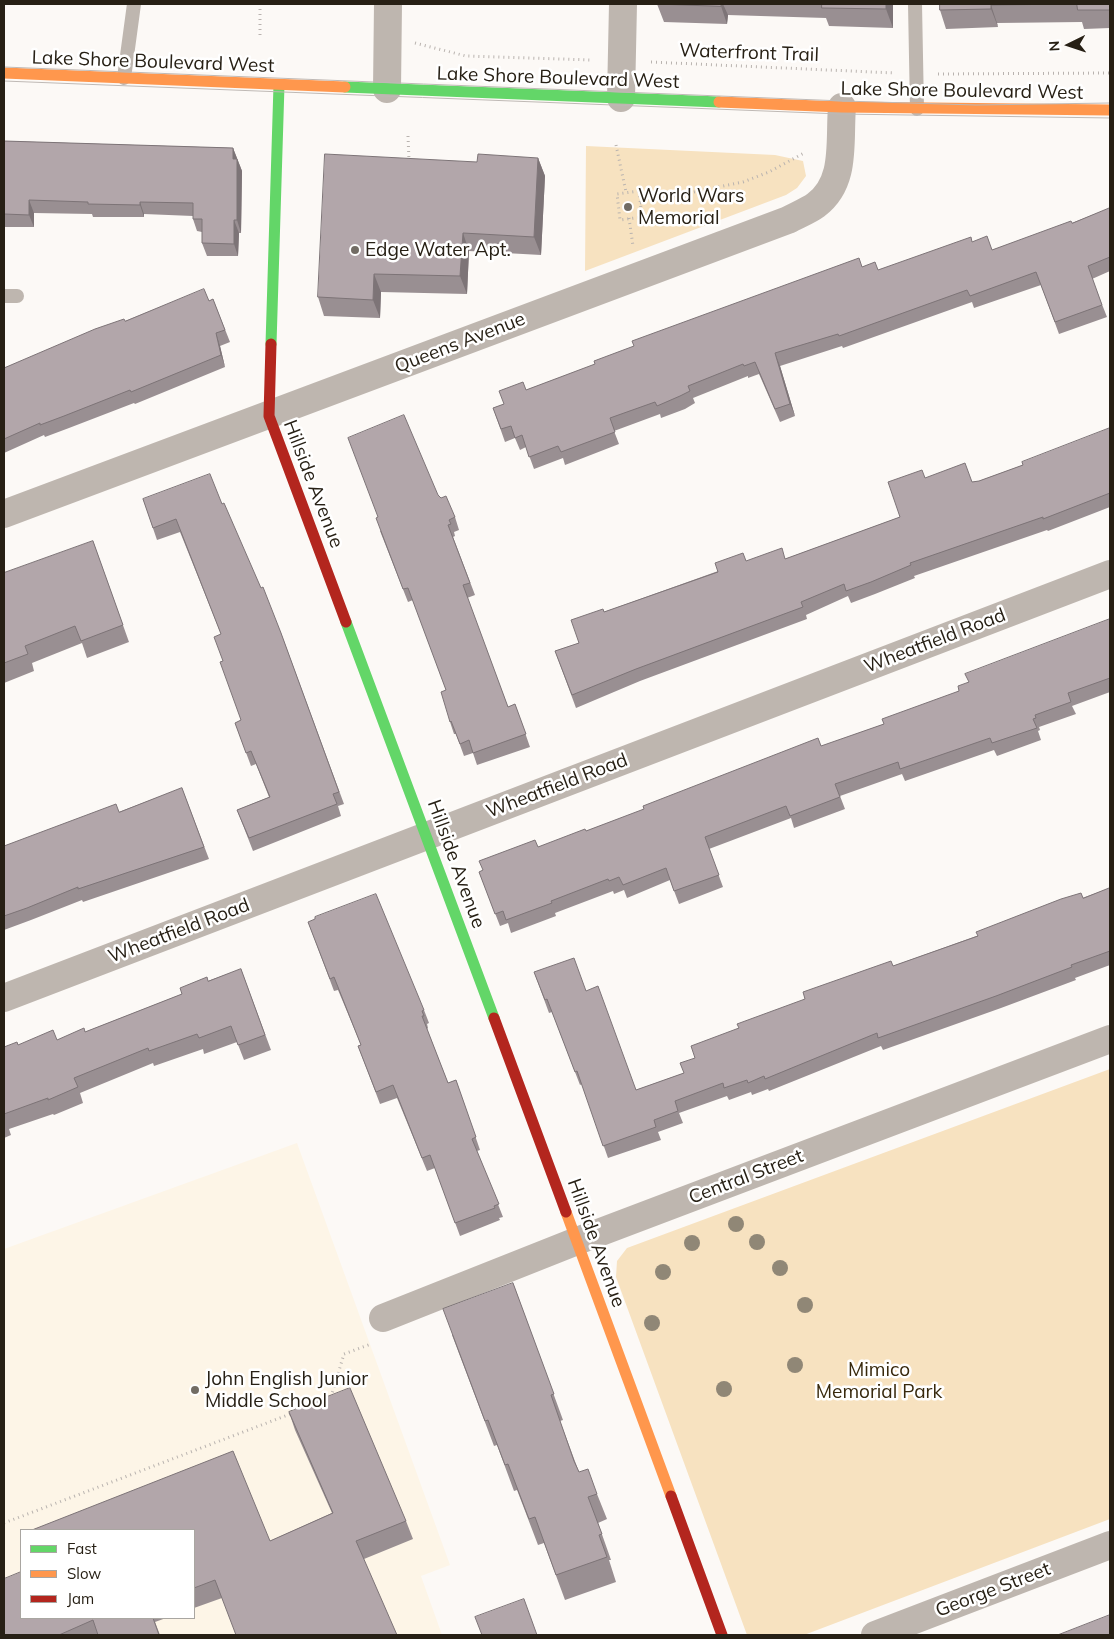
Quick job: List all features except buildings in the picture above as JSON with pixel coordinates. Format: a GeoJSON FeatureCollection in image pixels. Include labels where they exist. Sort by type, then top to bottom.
{"type":"FeatureCollection","features":[{"type":"Feature","properties":{"kind":"street"},"geometry":{"type":"LineString","coordinates":[[387,89],[388,4]]}},
{"type":"Feature","properties":{"kind":"street"},"geometry":{"type":"LineString","coordinates":[[622,98],[623,4]]}},
{"type":"Feature","properties":{"kind":"street","name":"Lake Shore Boulevard West"},"geometry":{"type":"LineString","coordinates":[[4,73],[917,110],[1110,110]]}},
{"type":"Feature","properties":{"kind":"street","name":"Hillside Avenue"},"geometry":{"type":"LineString","coordinates":[[279,84],[269,416],[427,835],[722,1635]]}},
{"type":"Feature","properties":{"kind":"street","name":"Queens Avenue"},"geometry":{"type":"LineString","coordinates":[[4,514],[269,416],[795,216],[816,205],[831,190],[840,163],[842,107]]}},
{"type":"Feature","properties":{"kind":"street","name":"Wheatfield Road"},"geometry":{"type":"LineString","coordinates":[[4,998],[1110,574]]}},
{"type":"Feature","properties":{"kind":"street","name":"Central Street"},"geometry":{"type":"LineString","coordinates":[[383,1318],[577,1241],[1110,1039]]}},
{"type":"Feature","properties":{"kind":"street","name":"George Street"},"geometry":{"type":"LineString","coordinates":[[875,1635],[1110,1545]]}},
{"type":"Feature","properties":{"kind":"lane"},"geometry":{"type":"LineString","coordinates":[[124,78],[134,4]]}},
{"type":"Feature","properties":{"kind":"lane"},"geometry":{"type":"LineString","coordinates":[[915,4],[917,110]]}},
{"type":"Feature","properties":{"kind":"path"},"geometry":{"type":"LineString","coordinates":[[260,4],[260,35]]}},
{"type":"Feature","properties":{"kind":"path","name":"Waterfront Trail"},"geometry":{"type":"LineString","coordinates":[[388,36],[466,56],[917,74],[1110,73]]}},
{"type":"Feature","properties":{"kind":"path"},"geometry":{"type":"LineString","coordinates":[[408,136],[409,167]]}},
{"type":"Feature","properties":{"kind":"path"},"geometry":{"type":"LineString","coordinates":[[616,144],[626,192]]}},
{"type":"Feature","properties":{"kind":"path"},"geometry":{"type":"LineString","coordinates":[[640,203],[743,182],[804,153]]}},
{"type":"Feature","properties":{"kind":"path"},"geometry":{"type":"LineString","coordinates":[[639,190],[642,217],[620,220],[617,194],[626,192],[639,190]]}},
{"type":"Feature","properties":{"kind":"path"},"geometry":{"type":"LineString","coordinates":[[331,1398],[344,1354],[382,1340],[383,1318]]}},
{"type":"Feature","properties":{"kind":"path"},"geometry":{"type":"LineString","coordinates":[[4,1523],[295,1412]]}},
{"type":"Feature","properties":{"kind":"shaded area","name":"John English Junior Middle School"},"geometry":{"type":"Polygon","coordinates":[[[297,1143],[450,1565],[421,1576],[442,1635],[4,1635],[4,1249],[297,1143]]]}},
{"type":"Feature","properties":{"kind":"green space"},"geometry":{"type":"Polygon","coordinates":[[[586,146],[775,155],[803,161],[806,176],[797,188],[786,195],[585,271],[586,146]]]}},
{"type":"Feature","properties":{"kind":"green space","name":"Mimico Memorial Park"},"geometry":{"type":"Polygon","coordinates":[[[1110,1069],[1110,1519],[804,1635],[747,1635],[616,1277],[617,1261],[627,1248],[1110,1069]]]}},
{"type":"Feature","properties":{"kind":"tram line"},"geometry":{"type":"LineString","coordinates":[[4,67],[843,101],[976,105],[1110,103]]}},
{"type":"Feature","properties":{"kind":"tram line"},"geometry":{"type":"LineString","coordinates":[[4,81],[841,114],[1110,118]]}},
{"type":"Feature","properties":{"kind":"traffic: fast"},"geometry":{"type":"LineString","coordinates":[[271,344],[279,85]]}},
{"type":"Feature","properties":{"kind":"traffic: fast"},"geometry":{"type":"LineString","coordinates":[[345,87],[719,102]]}},
{"type":"Feature","properties":{"kind":"traffic: fast"},"geometry":{"type":"LineString","coordinates":[[346,622],[494,1018]]}},
{"type":"Feature","properties":{"kind":"traffic: slow"},"geometry":{"type":"LineString","coordinates":[[4,73],[345,87]]}},
{"type":"Feature","properties":{"kind":"traffic: slow"},"geometry":{"type":"LineString","coordinates":[[719,102],[842,107],[1110,110]]}},
{"type":"Feature","properties":{"kind":"traffic: slow"},"geometry":{"type":"LineString","coordinates":[[566,1212],[671,1496]]}},
{"type":"Feature","properties":{"kind":"traffic: jam"},"geometry":{"type":"LineString","coordinates":[[271,344],[269,416],[346,622]]}},
{"type":"Feature","properties":{"kind":"traffic: jam"},"geometry":{"type":"LineString","coordinates":[[494,1018],[566,1212]]}},
{"type":"Feature","properties":{"kind":"traffic: jam"},"geometry":{"type":"LineString","coordinates":[[671,1496],[722,1635]]}},
{"type":"Feature","properties":{"kind":"place","name":"World Wars Memorial"},"geometry":{"type":"Point","coordinates":[628,207]}},
{"type":"Feature","properties":{"kind":"place","name":"Edge Water Apt."},"geometry":{"type":"Point","coordinates":[355,250]}},
{"type":"Feature","properties":{"kind":"place","name":"John English Junior Middle School"},"geometry":{"type":"Point","coordinates":[195,1390]}}]}
